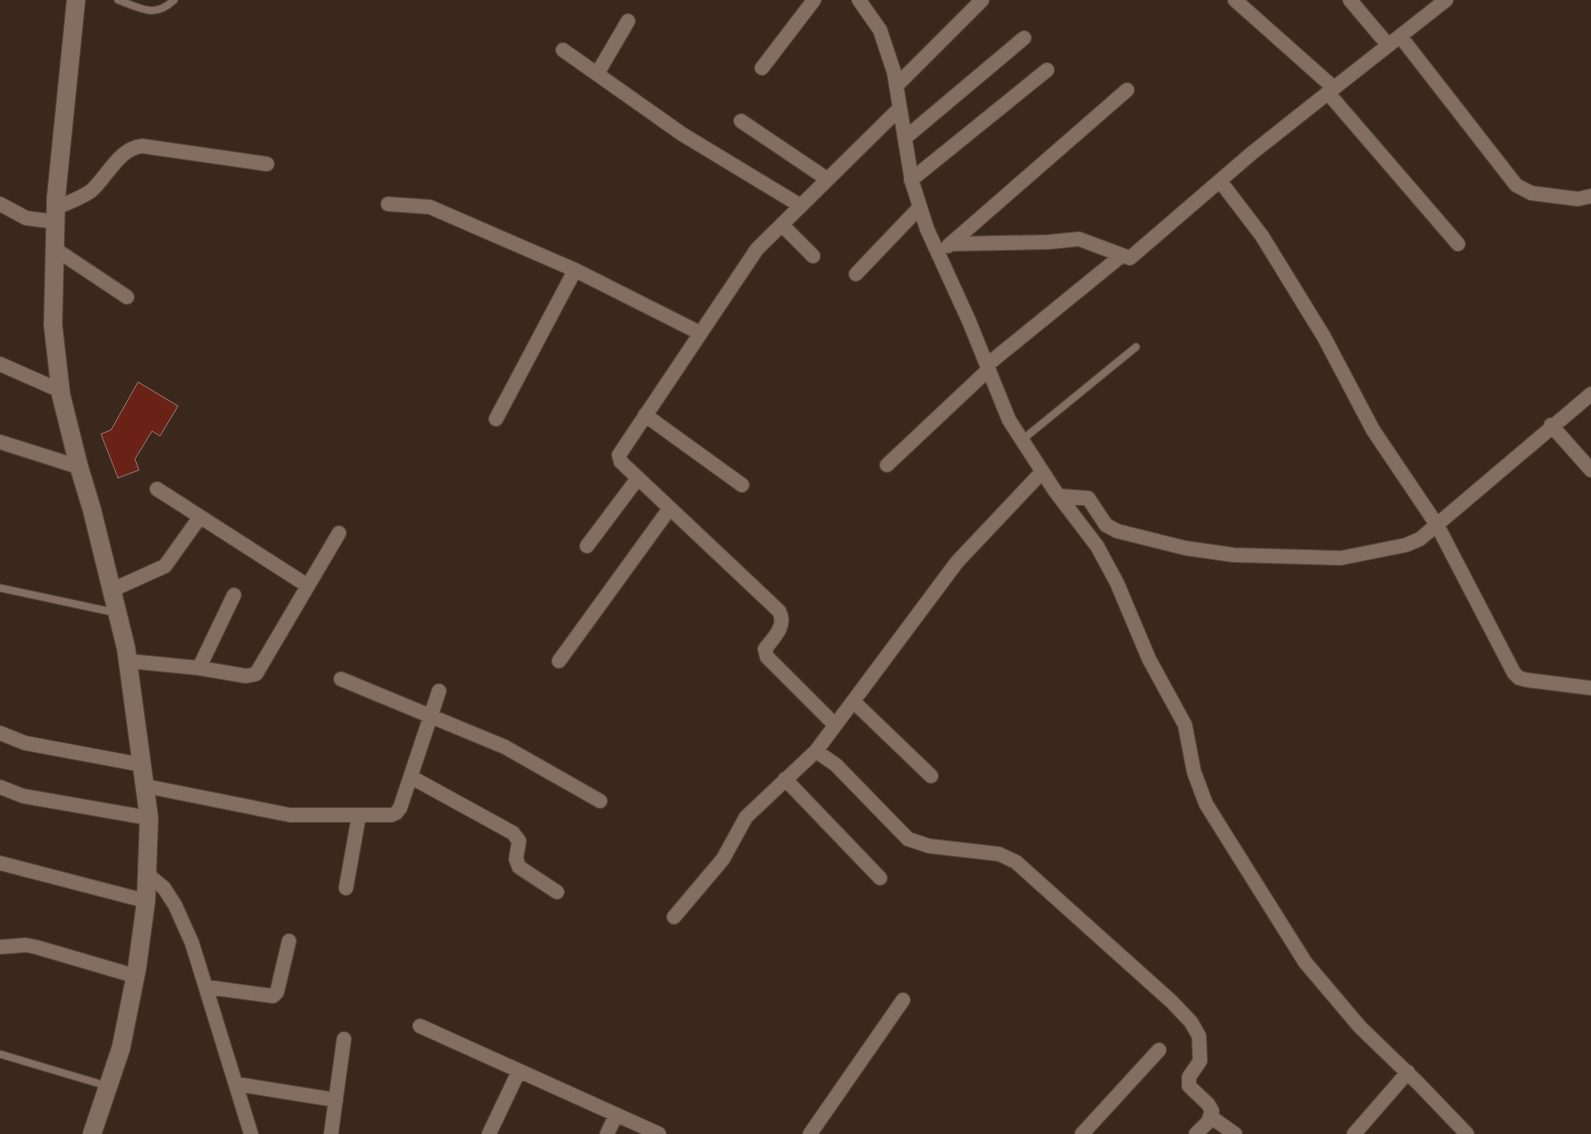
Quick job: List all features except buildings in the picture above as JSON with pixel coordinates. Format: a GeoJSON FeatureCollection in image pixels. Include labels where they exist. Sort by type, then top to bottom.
{"type":"FeatureCollection","features":[{"type":"Feature","properties":{"kind":"street"},"geometry":{"type":"LineString","coordinates":[[76,0],[56,215],[53,325],[60,391],[118,613],[128,662],[149,818],[146,901],[135,976],[121,1048],[92,1134]]}},
{"type":"Feature","properties":{"kind":"street"},"geometry":{"type":"LineString","coordinates":[[762,68],[814,0]]}},
{"type":"Feature","properties":{"kind":"street"},"geometry":{"type":"LineString","coordinates":[[859,0],[880,30],[894,72],[911,180],[920,207],[944,248],[1009,420],[1042,472],[1097,546],[1117,583],[1149,659],[1185,726],[1194,772],[1206,804],[1248,874],[1305,962],[1360,1027],[1408,1072],[1467,1134]]}},
{"type":"Feature","properties":{"kind":"street"},"geometry":{"type":"LineString","coordinates":[[896,86],[982,0]]}},
{"type":"Feature","properties":{"kind":"street"},"geometry":{"type":"LineString","coordinates":[[1235,0],[1331,90],[1458,244]]}},
{"type":"Feature","properties":{"kind":"street"},"geometry":{"type":"LineString","coordinates":[[1350,0],[1388,45]]}},
{"type":"Feature","properties":{"kind":"street"},"geometry":{"type":"LineString","coordinates":[[944,248],[1079,239],[1130,258],[1331,90],[1446,0]]}},
{"type":"Feature","properties":{"kind":"street"},"geometry":{"type":"LineString","coordinates":[[597,74],[628,21]]}},
{"type":"Feature","properties":{"kind":"street"},"geometry":{"type":"LineString","coordinates":[[1400,36],[1516,185],[1531,193],[1578,199],[1591,196]]}},
{"type":"Feature","properties":{"kind":"street"},"geometry":{"type":"LineString","coordinates":[[905,138],[1024,38]]}},
{"type":"Feature","properties":{"kind":"street"},"geometry":{"type":"LineString","coordinates":[[562,50],[682,134],[801,206]]}},
{"type":"Feature","properties":{"kind":"street"},"geometry":{"type":"LineString","coordinates":[[911,180],[1047,70]]}},
{"type":"Feature","properties":{"kind":"street"},"geometry":{"type":"LineString","coordinates":[[944,248],[1126,90]]}},
{"type":"Feature","properties":{"kind":"street"},"geometry":{"type":"LineString","coordinates":[[835,725],[767,657],[766,649],[782,626],[783,621],[779,612],[621,462],[619,455],[757,249],[900,108]]}},
{"type":"Feature","properties":{"kind":"street"},"geometry":{"type":"LineString","coordinates":[[741,121],[827,180]]}},
{"type":"Feature","properties":{"kind":"street"},"geometry":{"type":"LineString","coordinates":[[0,204],[26,218],[56,215],[92,190],[126,152],[134,147],[142,146],[267,164]]}},
{"type":"Feature","properties":{"kind":"street"},"geometry":{"type":"LineString","coordinates":[[1220,181],[1262,236],[1324,337],[1373,430],[1437,525],[1514,673],[1527,680],[1591,688]]}},
{"type":"Feature","properties":{"kind":"street"},"geometry":{"type":"LineString","coordinates":[[388,204],[430,206],[575,270],[700,333]]}},
{"type":"Feature","properties":{"kind":"street"},"geometry":{"type":"LineString","coordinates":[[856,274],[920,207]]}},
{"type":"Feature","properties":{"kind":"street"},"geometry":{"type":"LineString","coordinates":[[782,225],[813,256]]}},
{"type":"Feature","properties":{"kind":"street"},"geometry":{"type":"LineString","coordinates":[[55,250],[127,297]]}},
{"type":"Feature","properties":{"kind":"street"},"geometry":{"type":"LineString","coordinates":[[887,465],[988,367],[1121,256]]}},
{"type":"Feature","properties":{"kind":"street"},"geometry":{"type":"LineString","coordinates":[[496,419],[575,270]]}},
{"type":"Feature","properties":{"kind":"street"},"geometry":{"type":"LineString","coordinates":[[0,364],[60,391]]}},
{"type":"Feature","properties":{"kind":"street"},"geometry":{"type":"LineString","coordinates":[[1059,496],[1088,498],[1106,524],[1117,532],[1185,548],[1243,556],[1350,557],[1414,543],[1591,394]]}},
{"type":"Feature","properties":{"kind":"street"},"geometry":{"type":"LineString","coordinates":[[645,415],[742,485]]}},
{"type":"Feature","properties":{"kind":"street"},"geometry":{"type":"LineString","coordinates":[[1552,425],[1591,470]]}},
{"type":"Feature","properties":{"kind":"street"},"geometry":{"type":"LineString","coordinates":[[0,442],[79,467]]}},
{"type":"Feature","properties":{"kind":"street"},"geometry":{"type":"LineString","coordinates":[[674,917],[724,859],[746,817],[816,751],[957,562],[1042,472]]}},
{"type":"Feature","properties":{"kind":"street"},"geometry":{"type":"LineString","coordinates":[[587,546],[638,478]]}},
{"type":"Feature","properties":{"kind":"street"},"geometry":{"type":"LineString","coordinates":[[157,489],[308,586]]}},
{"type":"Feature","properties":{"kind":"street"},"geometry":{"type":"LineString","coordinates":[[559,661],[670,508]]}},
{"type":"Feature","properties":{"kind":"street"},"geometry":{"type":"LineString","coordinates":[[112,590],[165,566],[200,517]]}},
{"type":"Feature","properties":{"kind":"street"},"geometry":{"type":"LineString","coordinates":[[128,662],[199,668],[246,676],[256,674],[339,533]]}},
{"type":"Feature","properties":{"kind":"street"},"geometry":{"type":"LineString","coordinates":[[199,668],[234,595]]}},
{"type":"Feature","properties":{"kind":"street"},"geometry":{"type":"LineString","coordinates":[[342,679],[521,755],[600,801]]}},
{"type":"Feature","properties":{"kind":"street"},"geometry":{"type":"LineString","coordinates":[[145,786],[278,813],[359,815],[396,813],[400,808],[439,692]]}},
{"type":"Feature","properties":{"kind":"street"},"geometry":{"type":"LineString","coordinates":[[853,701],[931,776]]}},
{"type":"Feature","properties":{"kind":"street"},"geometry":{"type":"LineString","coordinates":[[0,733],[25,743],[143,765]]}},
{"type":"Feature","properties":{"kind":"street"},"geometry":{"type":"LineString","coordinates":[[816,751],[836,764],[908,838],[929,846],[999,854],[1016,862],[1172,1002],[1191,1022],[1199,1036],[1200,1061],[1188,1081],[1191,1090],[1211,1107],[1211,1117],[1196,1134]]}},
{"type":"Feature","properties":{"kind":"street"},"geometry":{"type":"LineString","coordinates":[[410,777],[513,833],[519,840],[516,859],[519,867],[558,892]]}},
{"type":"Feature","properties":{"kind":"street"},"geometry":{"type":"LineString","coordinates":[[785,779],[880,878]]}},
{"type":"Feature","properties":{"kind":"street"},"geometry":{"type":"LineString","coordinates":[[0,788],[23,796],[149,818]]}},
{"type":"Feature","properties":{"kind":"street"},"geometry":{"type":"LineString","coordinates":[[346,888],[359,815]]}},
{"type":"Feature","properties":{"kind":"street"},"geometry":{"type":"LineString","coordinates":[[0,863],[146,901]]}},
{"type":"Feature","properties":{"kind":"street"},"geometry":{"type":"LineString","coordinates":[[147,874],[164,888],[175,904],[192,943],[236,1084],[255,1133]]}},
{"type":"Feature","properties":{"kind":"street"},"geometry":{"type":"LineString","coordinates":[[206,988],[273,996],[277,992],[289,941]]}},
{"type":"Feature","properties":{"kind":"street"},"geometry":{"type":"LineString","coordinates":[[0,947],[26,945],[36,947],[135,976]]}},
{"type":"Feature","properties":{"kind":"street"},"geometry":{"type":"LineString","coordinates":[[810,1134],[903,1000]]}},
{"type":"Feature","properties":{"kind":"street"},"geometry":{"type":"LineString","coordinates":[[420,1026],[658,1134]]}},
{"type":"Feature","properties":{"kind":"street"},"geometry":{"type":"LineString","coordinates":[[331,1134],[344,1039]]}},
{"type":"Feature","properties":{"kind":"street"},"geometry":{"type":"LineString","coordinates":[[1082,1134],[1159,1050]]}},
{"type":"Feature","properties":{"kind":"street"},"geometry":{"type":"LineString","coordinates":[[490,1134],[519,1071]]}},
{"type":"Feature","properties":{"kind":"street"},"geometry":{"type":"LineString","coordinates":[[1354,1134],[1408,1072]]}},
{"type":"Feature","properties":{"kind":"street"},"geometry":{"type":"LineString","coordinates":[[236,1084],[336,1100]]}},
{"type":"Feature","properties":{"kind":"street"},"geometry":{"type":"LineString","coordinates":[[607,1134],[616,1115]]}},
{"type":"Feature","properties":{"kind":"street"},"geometry":{"type":"LineString","coordinates":[[1211,1117],[1235,1134]]}},
{"type":"Feature","properties":{"kind":"lane"},"geometry":{"type":"LineString","coordinates":[[118,0],[149,11],[158,11],[166,8],[174,0]]}},
{"type":"Feature","properties":{"kind":"lane"},"geometry":{"type":"LineString","coordinates":[[1022,440],[1136,347]]}},
{"type":"Feature","properties":{"kind":"lane"},"geometry":{"type":"LineString","coordinates":[[0,588],[118,613]]}},
{"type":"Feature","properties":{"kind":"lane"},"geometry":{"type":"LineString","coordinates":[[0,1054],[108,1086]]}}]}
